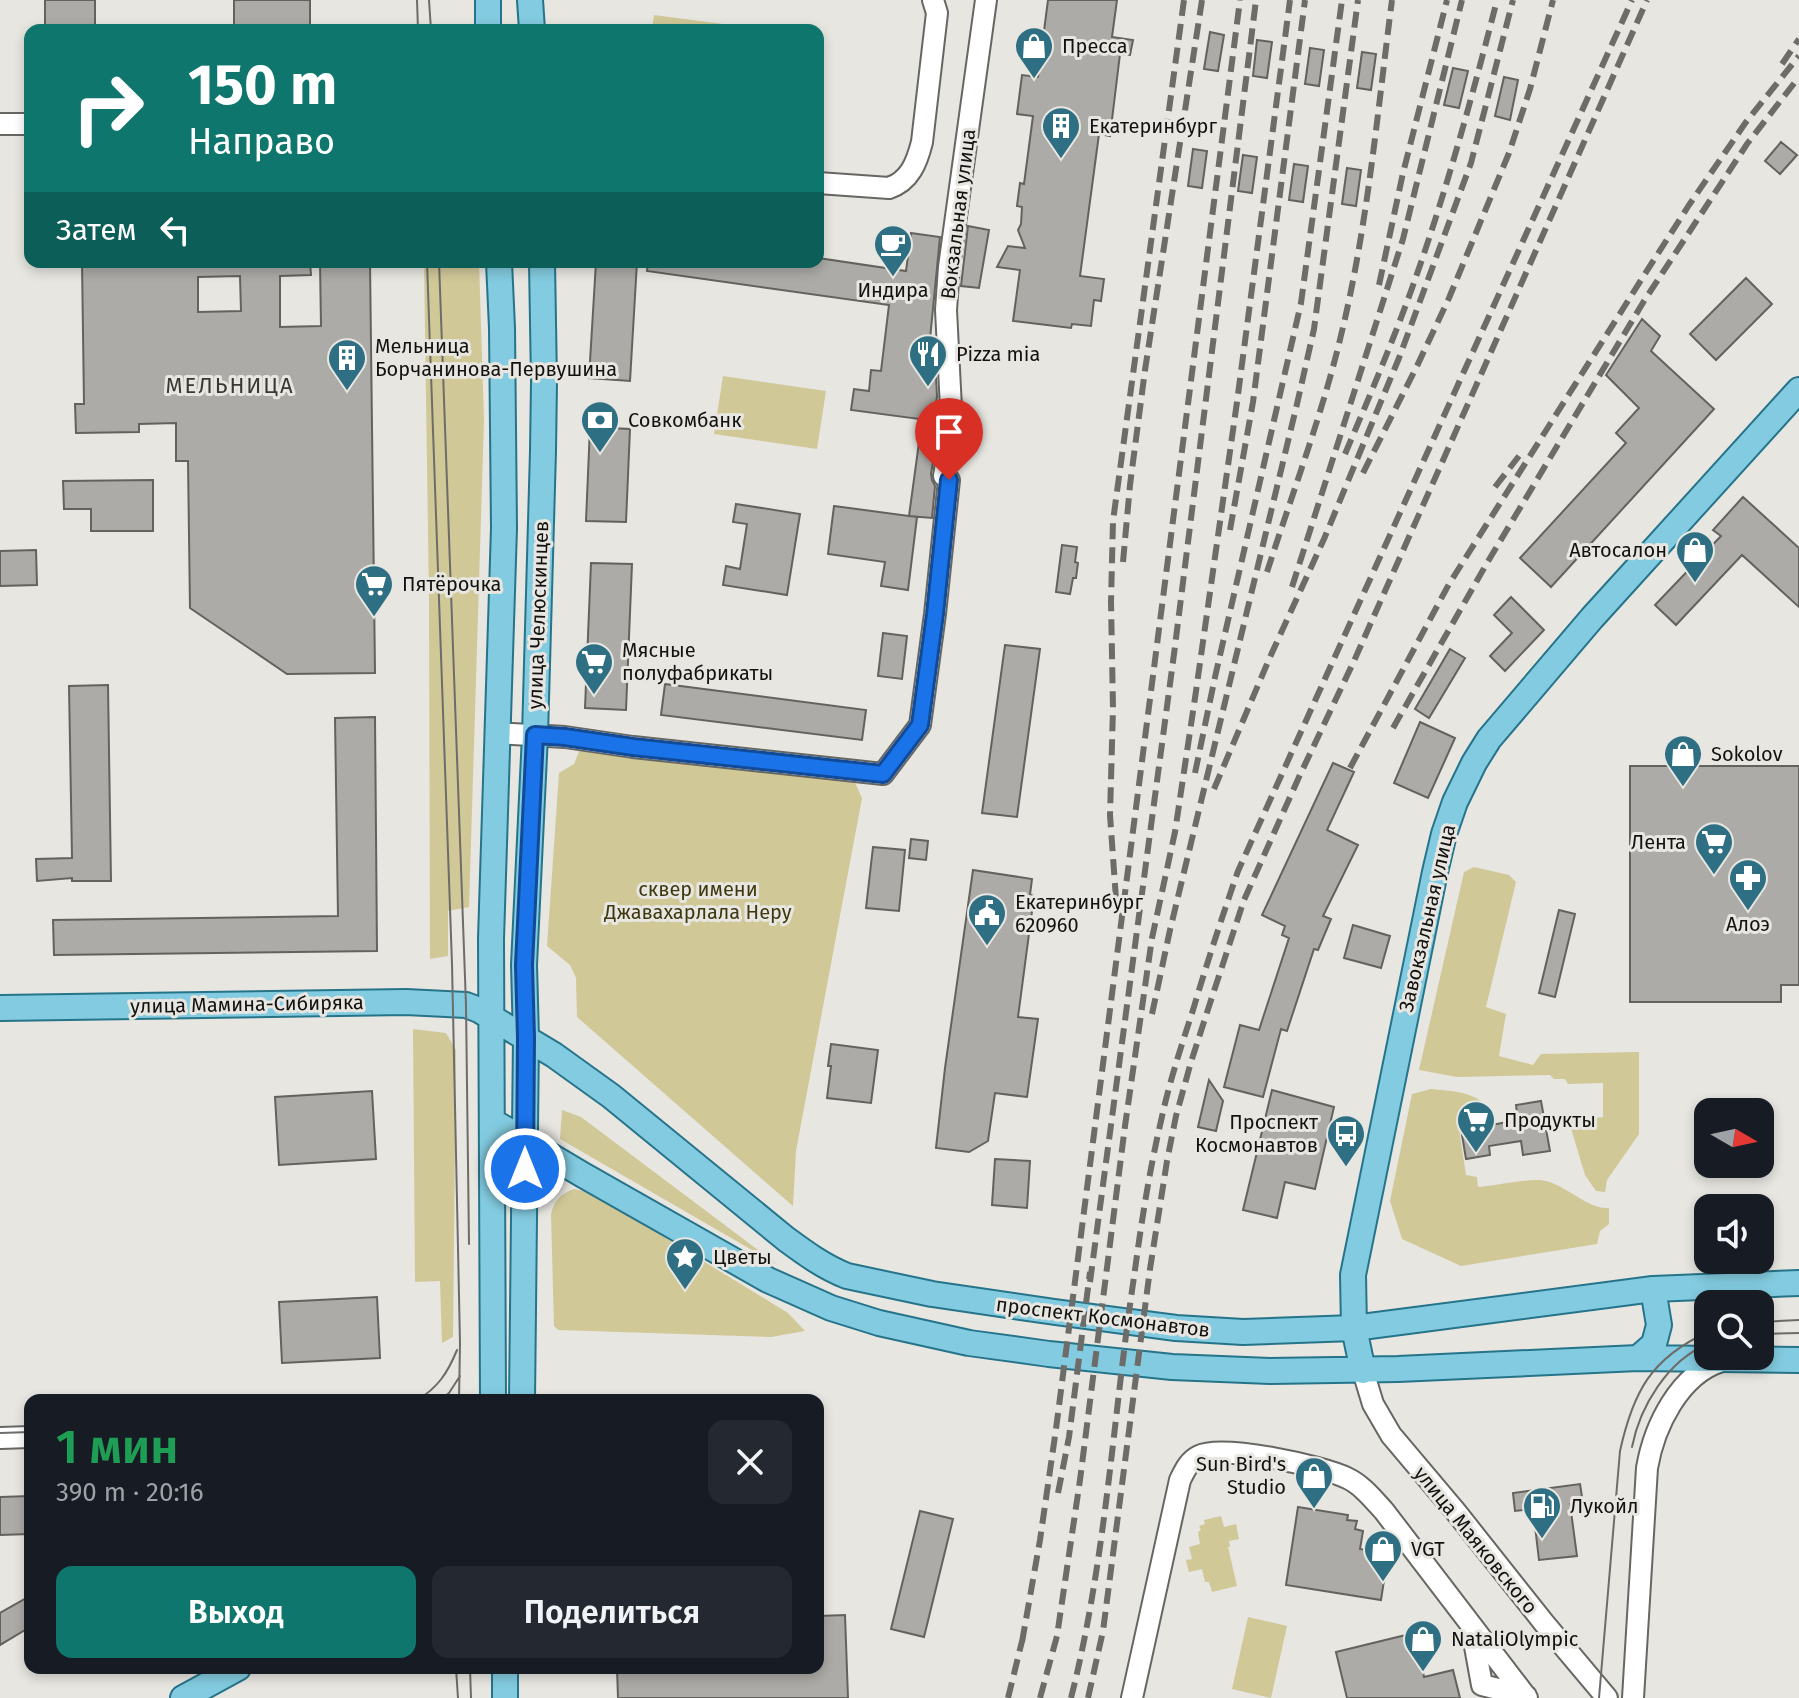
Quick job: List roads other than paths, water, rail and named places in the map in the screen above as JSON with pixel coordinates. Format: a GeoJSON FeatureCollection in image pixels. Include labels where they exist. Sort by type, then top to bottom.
{"type":"FeatureCollection","features":[{"type":"Feature","properties":{"kind":"main road"},"geometry":{"type":"LineString","coordinates":[[488,0],[488,24]]}},
{"type":"Feature","properties":{"kind":"main road"},"geometry":{"type":"LineString","coordinates":[[530,0],[532,24]]}},
{"type":"Feature","properties":{"kind":"main road","name":"улица Челюскинцев"},"geometry":{"type":"LineString","coordinates":[[493,1394],[491,939],[504,528],[499,268]]}},
{"type":"Feature","properties":{"kind":"main road","name":"улица Челюскинцев"},"geometry":{"type":"LineString","coordinates":[[522,1394],[524,965],[535,735],[543,451],[542,268]]}},
{"type":"Feature","properties":{"kind":"main road","name":"Завокзальная улица"},"geometry":{"type":"LineString","coordinates":[[1363,1371],[1354,1328],[1353,1275],[1435,872],[1444,834],[1464,781],[1489,739],[1592,618],[1799,390]]}},
{"type":"Feature","properties":{"kind":"main road","name":"улица Мамина-Сибиряка"},"geometry":{"type":"LineString","coordinates":[[0,1008],[406,1002],[466,1005],[491,1018]]}},
{"type":"Feature","properties":{"kind":"main road","name":"проспект Космонавтов"},"geometry":{"type":"LineString","coordinates":[[491,1018],[611,1096],[786,1239],[821,1263],[847,1276],[932,1294],[1176,1328],[1243,1332],[1354,1328],[1653,1289],[1799,1283]]}},
{"type":"Feature","properties":{"kind":"main road","name":"проспект Космонавтов"},"geometry":{"type":"LineString","coordinates":[[492,1121],[768,1280],[831,1308],[879,1323],[969,1343],[1172,1367],[1270,1371],[1363,1371],[1638,1358],[1694,1359]]}},
{"type":"Feature","properties":{"kind":"main road"},"geometry":{"type":"LineString","coordinates":[[1638,1358],[1654,1344],[1659,1325],[1653,1289]]}},
{"type":"Feature","properties":{"kind":"main road","name":"проспект Космонавтов"},"geometry":{"type":"LineString","coordinates":[[1774,1360],[1799,1360]]}},
{"type":"Feature","properties":{"kind":"main road"},"geometry":{"type":"LineString","coordinates":[[183,1698],[227,1674]]}},
{"type":"Feature","properties":{"kind":"main road"},"geometry":{"type":"LineString","coordinates":[[505,1674],[505,1698]]}},
{"type":"Feature","properties":{"kind":"street"},"geometry":{"type":"LineString","coordinates":[[824,183],[889,188],[896,186],[911,172],[922,142],[937,13],[933,0]]}},
{"type":"Feature","properties":{"kind":"street","name":"Вокзальная улица"},"geometry":{"type":"LineString","coordinates":[[535,735],[883,774],[920,725],[935,614],[952,428],[946,310],[949,267],[986,0]]}},
{"type":"Feature","properties":{"kind":"street"},"geometry":{"type":"LineString","coordinates":[[0,124],[24,124]]}},
{"type":"Feature","properties":{"kind":"street"},"geometry":{"type":"LineString","coordinates":[[497,733],[535,735]]}},
{"type":"Feature","properties":{"kind":"street"},"geometry":{"type":"LineString","coordinates":[[1633,1698],[1651,1445],[1662,1419],[1685,1386],[1703,1370]]}},
{"type":"Feature","properties":{"kind":"street","name":"улица Маяковского"},"geometry":{"type":"LineString","coordinates":[[1363,1371],[1373,1404],[1391,1435],[1456,1512],[1598,1693]]}},
{"type":"Feature","properties":{"kind":"street"},"geometry":{"type":"LineString","coordinates":[[0,1438],[24,1437]]}},
{"type":"Feature","properties":{"kind":"street"},"geometry":{"type":"LineString","coordinates":[[1132,1698],[1180,1480],[1187,1465],[1198,1456],[1210,1452],[1303,1463],[1350,1479],[1384,1511],[1526,1697]]}},
{"type":"Feature","properties":{"kind":"tram line"},"geometry":{"type":"LineString","coordinates":[[417,0],[418,24]]}},
{"type":"Feature","properties":{"kind":"tram line"},"geometry":{"type":"LineString","coordinates":[[429,0],[431,24]]}},
{"type":"Feature","properties":{"kind":"tram line"},"geometry":{"type":"LineString","coordinates":[[427,268],[452,964],[459,1394]]}},
{"type":"Feature","properties":{"kind":"tram line"},"geometry":{"type":"LineString","coordinates":[[439,268],[466,1005],[469,1244]]}},
{"type":"Feature","properties":{"kind":"tram line"},"geometry":{"type":"LineString","coordinates":[[1774,1321],[1799,1320]]}},
{"type":"Feature","properties":{"kind":"tram line"},"geometry":{"type":"LineString","coordinates":[[1774,1334],[1799,1333]]}},
{"type":"Feature","properties":{"kind":"tram line"},"geometry":{"type":"LineString","coordinates":[[1599,1698],[1620,1451],[1625,1430],[1648,1379],[1672,1353],[1694,1339]]}},
{"type":"Feature","properties":{"kind":"tram line"},"geometry":{"type":"LineString","coordinates":[[425,1394],[442,1379],[457,1350]]}},
{"type":"Feature","properties":{"kind":"tram line"},"geometry":{"type":"LineString","coordinates":[[1632,1447],[1642,1416],[1658,1386],[1680,1361],[1694,1351]]}},
{"type":"Feature","properties":{"kind":"tram line"},"geometry":{"type":"LineString","coordinates":[[448,1394],[460,1376]]}},
{"type":"Feature","properties":{"kind":"tram line"},"geometry":{"type":"LineString","coordinates":[[0,1433],[24,1432]]}},
{"type":"Feature","properties":{"kind":"tram line"},"geometry":{"type":"LineString","coordinates":[[456,1674],[458,1698]]}},
{"type":"Feature","properties":{"kind":"tram line"},"geometry":{"type":"LineString","coordinates":[[470,1674],[471,1698]]}},
{"type":"Feature","properties":{"kind":"railway"},"geometry":{"type":"LineString","coordinates":[[1116,899],[1110,815],[1113,521],[1184,0]]}},
{"type":"Feature","properties":{"kind":"railway"},"geometry":{"type":"LineString","coordinates":[[1123,562],[1145,370],[1202,0]]}},
{"type":"Feature","properties":{"kind":"railway"},"geometry":{"type":"LineString","coordinates":[[1022,1642],[1056,1429],[1240,0]]}},
{"type":"Feature","properties":{"kind":"railway"},"geometry":{"type":"LineString","coordinates":[[1090,1282],[1174,654],[1256,0]]}},
{"type":"Feature","properties":{"kind":"railway"},"geometry":{"type":"LineString","coordinates":[[1040,1698],[1057,1636],[1080,1480],[1125,1126],[1152,938],[1175,832],[1195,698],[1290,0]]}},
{"type":"Feature","properties":{"kind":"railway"},"geometry":{"type":"LineString","coordinates":[[1230,530],[1253,402],[1305,0]]}},
{"type":"Feature","properties":{"kind":"railway"},"geometry":{"type":"LineString","coordinates":[[1195,773],[1301,303],[1342,0]]}},
{"type":"Feature","properties":{"kind":"railway"},"geometry":{"type":"LineString","coordinates":[[1152,1014],[1314,329],[1358,0]]}},
{"type":"Feature","properties":{"kind":"railway"},"geometry":{"type":"LineString","coordinates":[[1267,572],[1327,389],[1352,287],[1372,164],[1392,0]]}},
{"type":"Feature","properties":{"kind":"railway"},"geometry":{"type":"LineString","coordinates":[[1379,285],[1403,173],[1447,0]]}},
{"type":"Feature","properties":{"kind":"railway"},"geometry":{"type":"LineString","coordinates":[[1292,587],[1403,239],[1462,0]]}},
{"type":"Feature","properties":{"kind":"railway"},"geometry":{"type":"LineString","coordinates":[[1345,454],[1423,255],[1457,147],[1497,0]]}},
{"type":"Feature","properties":{"kind":"railway"},"geometry":{"type":"LineString","coordinates":[[1214,789],[1324,539],[1399,358],[1471,163],[1513,0]]}},
{"type":"Feature","properties":{"kind":"railway"},"geometry":{"type":"LineString","coordinates":[[1363,473],[1449,298],[1509,153],[1530,89],[1553,0]]}},
{"type":"Feature","properties":{"kind":"railway"},"geometry":{"type":"LineString","coordinates":[[1071,1698],[1093,1594],[1142,1218],[1153,1160],[1171,1079],[1220,923],[1238,871],[1632,0]]}},
{"type":"Feature","properties":{"kind":"railway"},"geometry":{"type":"LineString","coordinates":[[1088,1698],[1103,1631],[1167,1161],[1176,1116],[1212,997],[1244,900],[1354,661],[1647,0]]}},
{"type":"Feature","properties":{"kind":"railway"},"geometry":{"type":"LineString","coordinates":[[1782,64],[1799,39]]}},
{"type":"Feature","properties":{"kind":"railway"},"geometry":{"type":"LineString","coordinates":[[1350,768],[1449,584],[1689,205],[1746,122],[1799,56]]}},
{"type":"Feature","properties":{"kind":"railway"},"geometry":{"type":"LineString","coordinates":[[1393,728],[1487,563],[1644,301],[1747,144],[1799,77]]}},
{"type":"Feature","properties":{"kind":"railway"},"geometry":{"type":"LineString","coordinates":[[1495,487],[1519,456]]}},
{"type":"Feature","properties":{"kind":"railway"},"geometry":{"type":"LineString","coordinates":[[1058,1493],[1069,1437],[1090,1272]]}},
{"type":"Feature","properties":{"kind":"railway"},"geometry":{"type":"LineString","coordinates":[[1008,1698],[1024,1633]]}},
{"type":"Feature","properties":{"kind":"place","name":"Пресса"},"geometry":{"type":"Point","coordinates":[1034,80]}},
{"type":"Feature","properties":{"kind":"place","name":"Екатеринбург"},"geometry":{"type":"Point","coordinates":[1061,160]}},
{"type":"Feature","properties":{"kind":"place","name":"Индира"},"geometry":{"type":"Point","coordinates":[893,278]}},
{"type":"Feature","properties":{"kind":"place","name":"Pizza mia"},"geometry":{"type":"Point","coordinates":[928,388]}},
{"type":"Feature","properties":{"kind":"place","name":"Мельница Борчанинова-Первушина"},"geometry":{"type":"Point","coordinates":[347,392]}},
{"type":"Feature","properties":{"kind":"place","name":"Совкомбанк"},"geometry":{"type":"Point","coordinates":[600,454]}},
{"type":"Feature","properties":{"kind":"place","name":"Автосалон"},"geometry":{"type":"Point","coordinates":[1695,584]}},
{"type":"Feature","properties":{"kind":"place","name":"Пятёрочка"},"geometry":{"type":"Point","coordinates":[374,618]}},
{"type":"Feature","properties":{"kind":"place","name":"Мясные полуфабрикаты"},"geometry":{"type":"Point","coordinates":[594,696]}},
{"type":"Feature","properties":{"kind":"place","name":"Sokolov"},"geometry":{"type":"Point","coordinates":[1683,788]}},
{"type":"Feature","properties":{"kind":"place","name":"Лента"},"geometry":{"type":"Point","coordinates":[1714,876]}},
{"type":"Feature","properties":{"kind":"place","name":"Алоэ"},"geometry":{"type":"Point","coordinates":[1748,912]}},
{"type":"Feature","properties":{"kind":"place","name":"Екатеринбург 620960"},"geometry":{"type":"Point","coordinates":[987,947]}},
{"type":"Feature","properties":{"kind":"place","name":"Продукты"},"geometry":{"type":"Point","coordinates":[1476,1154]}},
{"type":"Feature","properties":{"kind":"place","name":"Проспект Космонавтов"},"geometry":{"type":"Point","coordinates":[1346,1168]}},
{"type":"Feature","properties":{"kind":"place","name":"Цветы"},"geometry":{"type":"Point","coordinates":[685,1291]}},
{"type":"Feature","properties":{"kind":"place","name":"Sun Bird's Studio"},"geometry":{"type":"Point","coordinates":[1314,1510]}},
{"type":"Feature","properties":{"kind":"place","name":"Лукойл"},"geometry":{"type":"Point","coordinates":[1542,1540]}},
{"type":"Feature","properties":{"kind":"place","name":"VGT"},"geometry":{"type":"Point","coordinates":[1383,1583]}},
{"type":"Feature","properties":{"kind":"place","name":"NataliOlympic"},"geometry":{"type":"Point","coordinates":[1423,1673]}},
{"type":"Feature","properties":{"kind":"district","name":"МЕЛЬНИЦА"},"geometry":{"type":"Point","coordinates":[230,385]}},
{"type":"Feature","properties":{"kind":"park label","name":"сквер имени Джавахарлала Неру"},"geometry":{"type":"Point","coordinates":[698,900]}}]}
